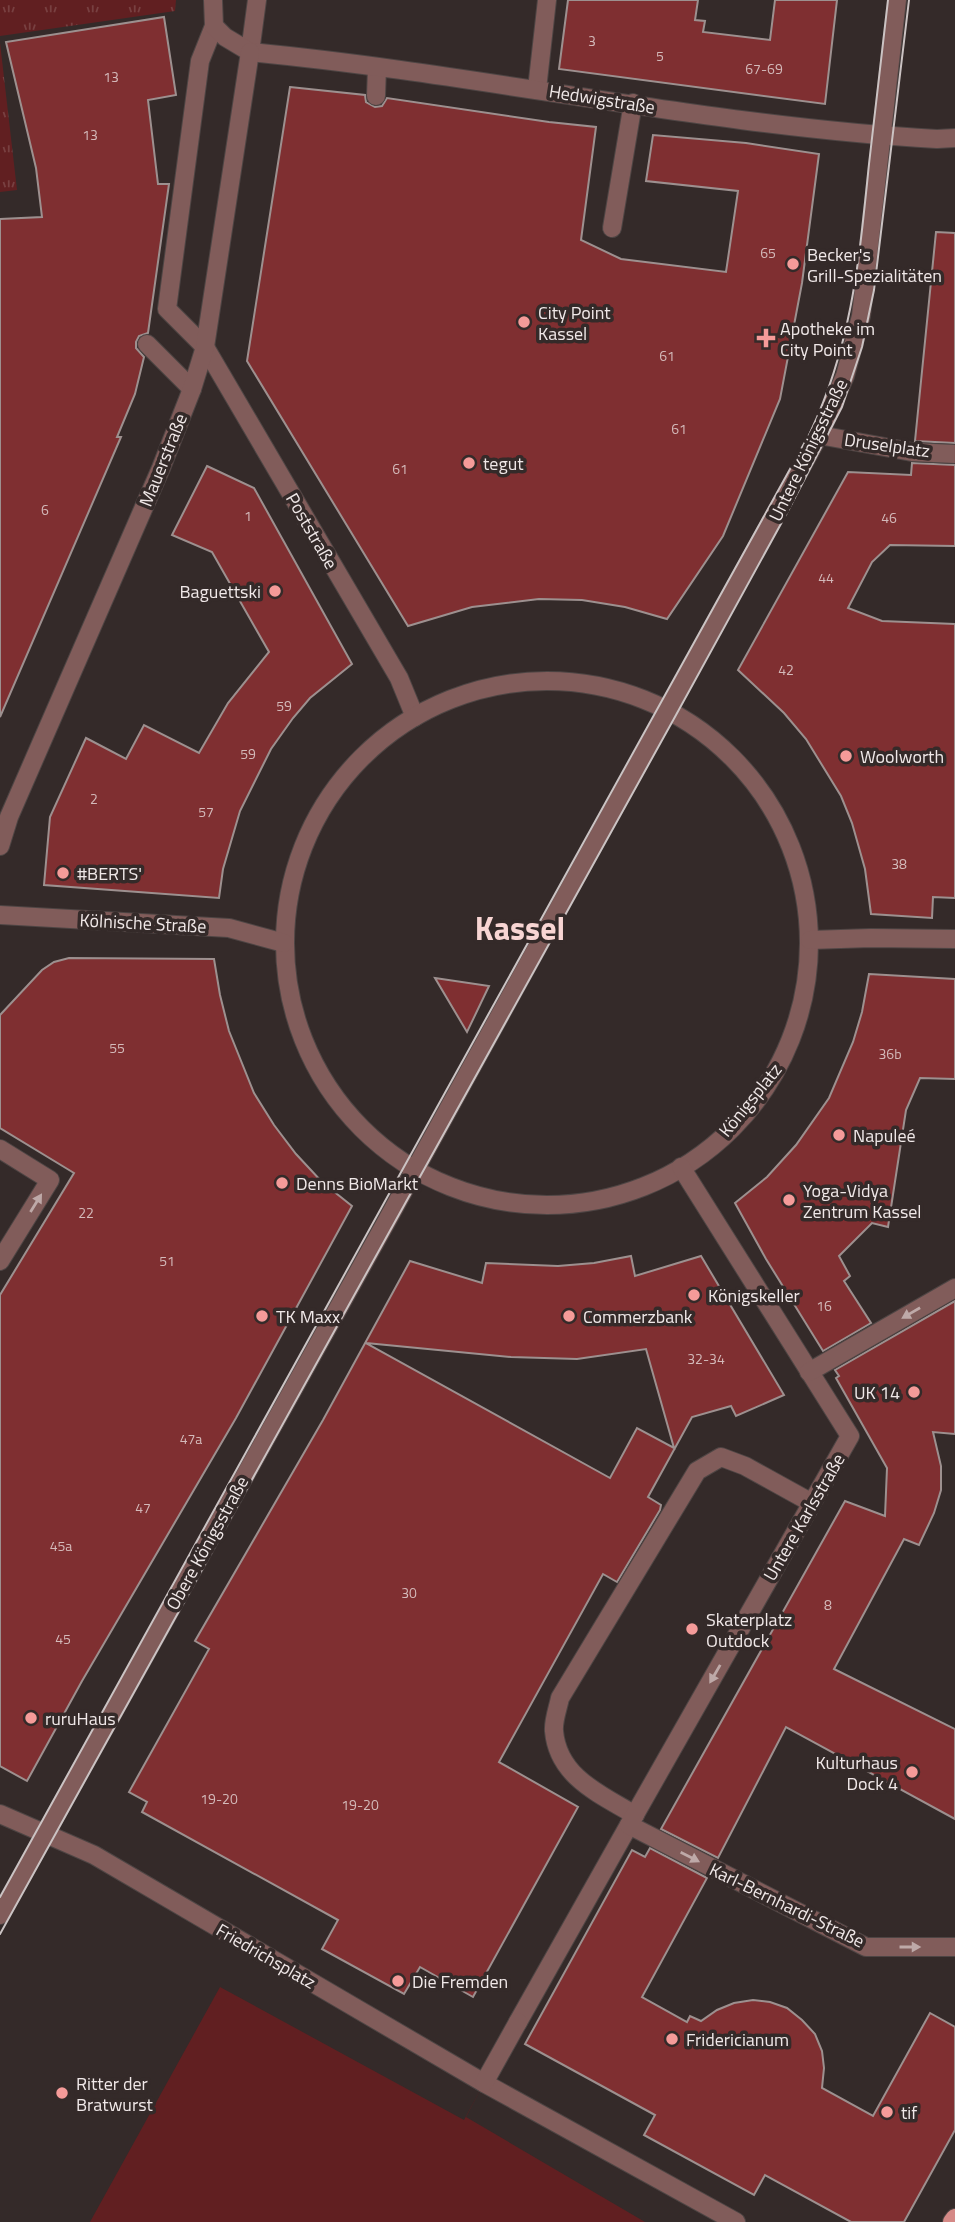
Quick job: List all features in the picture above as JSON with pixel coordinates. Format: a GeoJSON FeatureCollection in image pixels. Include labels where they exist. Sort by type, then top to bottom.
{"type":"FeatureCollection","features":[{"type":"Feature","properties":{"kind":"street"},"geometry":{"type":"LineString","coordinates":[[213,0],[214,26],[225,37],[250,52]]}},
{"type":"Feature","properties":{"kind":"street","name":"Mauerstraße"},"geometry":{"type":"LineString","coordinates":[[0,846],[9,817],[161,468],[192,389],[205,347],[257,0]]}},
{"type":"Feature","properties":{"kind":"street"},"geometry":{"type":"LineString","coordinates":[[537,89],[547,0]]}},
{"type":"Feature","properties":{"kind":"street","name":"Untere Königsstraße"},"geometry":{"type":"LineString","coordinates":[[668,710],[820,435],[845,376],[860,316],[897,0]]}},
{"type":"Feature","properties":{"kind":"street","name":"Poststraße"},"geometry":{"type":"LineString","coordinates":[[214,26],[200,61],[165,273],[167,309],[205,347],[400,678],[415,717]]}},
{"type":"Feature","properties":{"kind":"street","name":"Hedwigstraße"},"geometry":{"type":"LineString","coordinates":[[250,52],[537,89],[824,132],[955,138]]}},
{"type":"Feature","properties":{"kind":"street"},"geometry":{"type":"LineString","coordinates":[[376,96],[377,68]]}},
{"type":"Feature","properties":{"kind":"street"},"geometry":{"type":"LineString","coordinates":[[612,228],[633,103]]}},
{"type":"Feature","properties":{"kind":"street"},"geometry":{"type":"LineString","coordinates":[[147,344],[192,389]]}},
{"type":"Feature","properties":{"kind":"street","name":"Druselplatz"},"geometry":{"type":"LineString","coordinates":[[820,435],[912,452],[955,453]]}},
{"type":"Feature","properties":{"kind":"street","name":"Königsplatz"},"geometry":{"type":"LineString","coordinates":[[556,681],[604,687],[633,695],[668,710],[704,732],[754,780],[775,811],[791,845],[803,881],[809,918],[810,940],[802,1015],[780,1064],[746,1110],[712,1147],[681,1167],[625,1193],[561,1205],[506,1202],[459,1194],[405,1167],[377,1143],[340,1106],[314,1065],[294,1019],[284,943],[289,889],[306,837],[334,790],[371,749],[415,717],[459,696],[507,684],[556,681]]}},
{"type":"Feature","properties":{"kind":"street"},"geometry":{"type":"LineString","coordinates":[[414,1171],[668,710]]}},
{"type":"Feature","properties":{"kind":"street","name":"Kölnische Straße"},"geometry":{"type":"LineString","coordinates":[[0,915],[229,928],[284,943]]}},
{"type":"Feature","properties":{"kind":"street"},"geometry":{"type":"LineString","coordinates":[[810,940],[953,939]]}},
{"type":"Feature","properties":{"kind":"street"},"geometry":{"type":"LineString","coordinates":[[0,1149],[50,1180],[0,1261]]}},
{"type":"Feature","properties":{"kind":"street","name":"Untere Karlsstraße"},"geometry":{"type":"LineString","coordinates":[[484,2083],[850,1436],[681,1167]]}},
{"type":"Feature","properties":{"kind":"street","name":"Obere Königsstraße"},"geometry":{"type":"LineString","coordinates":[[0,1915],[414,1171]]}},
{"type":"Feature","properties":{"kind":"street"},"geometry":{"type":"LineString","coordinates":[[809,1372],[955,1288]]}},
{"type":"Feature","properties":{"kind":"street","name":"Karl-Bernhardi-Straße"},"geometry":{"type":"LineString","coordinates":[[812,1503],[745,1466],[721,1457],[696,1471],[561,1698],[554,1728],[558,1751],[572,1776],[632,1820],[866,1947],[955,1947]]}},
{"type":"Feature","properties":{"kind":"street","name":"Friedrichsplatz"},"geometry":{"type":"LineString","coordinates":[[0,1814],[94,1855],[484,2083],[736,2222]]}},
{"type":"Feature","properties":{"kind":"green space"},"geometry":{"type":"Polygon","coordinates":[[[0,0],[176,0],[175,11],[0,36],[0,0]]]}},
{"type":"Feature","properties":{"kind":"green space"},"geometry":{"type":"Polygon","coordinates":[[[0,43],[17,190],[0,192],[0,43]]]}},
{"type":"Feature","properties":{"kind":"green space"},"geometry":{"type":"Polygon","coordinates":[[[220,1987],[464,2120],[484,2083],[466,2117],[645,2222],[90,2222],[220,1987]]]}},
{"type":"Feature","properties":{"kind":"building"},"geometry":{"type":"Polygon","coordinates":[[[568,0],[698,0],[695,20],[705,21],[703,32],[770,40],[775,0],[837,0],[825,104],[559,69],[568,0]]]}},
{"type":"Feature","properties":{"kind":"building"},"geometry":{"type":"Polygon","coordinates":[[[164,17],[176,95],[148,100],[158,184],[169,184],[148,333],[139,336],[136,342],[136,348],[144,357],[135,394],[117,437],[121,437],[0,717],[0,219],[42,217],[36,168],[6,42],[164,17]]]}},
{"type":"Feature","properties":{"kind":"building","name":"City Point Kassel"},"geometry":{"type":"Polygon","coordinates":[[[290,87],[365,95],[366,102],[375,107],[382,106],[387,98],[596,127],[581,240],[621,259],[726,272],[738,191],[646,181],[653,135],[746,143],[819,154],[802,283],[780,399],[723,536],[667,619],[625,607],[582,600],[539,599],[472,607],[408,626],[247,361],[290,87]]]}},
{"type":"Feature","properties":{"kind":"building"},"geometry":{"type":"Polygon","coordinates":[[[936,232],[955,233],[955,443],[915,441],[936,232]]]}},
{"type":"Feature","properties":{"kind":"building"},"geometry":{"type":"Polygon","coordinates":[[[912,463],[955,465],[955,546],[890,545],[872,562],[848,608],[882,621],[955,624],[955,898],[933,897],[932,918],[871,914],[865,869],[841,796],[806,739],[784,713],[738,670],[848,472],[911,475],[912,463]]]}},
{"type":"Feature","properties":{"kind":"building"},"geometry":{"type":"Polygon","coordinates":[[[207,466],[254,488],[352,664],[310,698],[271,749],[240,811],[223,869],[219,898],[44,885],[50,817],[86,738],[126,759],[144,725],[199,753],[228,703],[269,652],[212,552],[172,535],[207,466]]]}},
{"type":"Feature","properties":{"kind":"building"},"geometry":{"type":"Polygon","coordinates":[[[69,958],[214,959],[229,1031],[254,1093],[296,1154],[322,1182],[352,1206],[236,1418],[82,1681],[27,1781],[0,1766],[0,1295],[74,1173],[0,1128],[0,1015],[42,970],[54,962],[69,958]]]}},
{"type":"Feature","properties":{"kind":"building"},"geometry":{"type":"Polygon","coordinates":[[[869,974],[955,979],[955,1079],[920,1078],[906,1110],[888,1227],[872,1223],[839,1256],[850,1276],[844,1281],[871,1323],[823,1351],[735,1203],[767,1177],[796,1145],[829,1098],[853,1042],[869,974]]]}},
{"type":"Feature","properties":{"kind":"building"},"geometry":{"type":"Polygon","coordinates":[[[435,978],[489,986],[467,1032],[435,978]]]}},
{"type":"Feature","properties":{"kind":"building"},"geometry":{"type":"Polygon","coordinates":[[[631,1256],[635,1276],[701,1256],[784,1395],[736,1416],[731,1406],[692,1417],[648,1497],[661,1505],[660,1510],[617,1582],[603,1574],[499,1762],[578,1807],[473,1997],[420,1967],[404,1994],[322,1949],[338,1920],[142,1812],[147,1802],[129,1792],[209,1649],[195,1641],[323,1420],[410,1261],[482,1283],[486,1263],[558,1266],[631,1256]],[[366,1343],[610,1478],[637,1428],[674,1448],[646,1349],[577,1359],[511,1357],[366,1343]]]}},
{"type":"Feature","properties":{"kind":"building"},"geometry":{"type":"Polygon","coordinates":[[[955,1301],[955,1434],[933,1432],[941,1466],[941,1490],[934,1513],[919,1545],[904,1539],[834,1669],[955,1729],[955,1819],[786,1727],[718,1858],[661,1829],[845,1501],[885,1516],[887,1468],[836,1378],[839,1376],[835,1370],[955,1301]]]}},
{"type":"Feature","properties":{"kind":"building","name":"Fridericianum"},"geometry":{"type":"Polygon","coordinates":[[[650,1848],[707,1878],[642,1997],[687,2022],[690,2016],[701,2021],[734,2003],[753,2000],[787,2008],[815,2034],[822,2051],[822,2088],[873,2116],[930,2013],[955,2027],[955,2130],[904,2222],[851,2222],[765,2175],[754,2195],[644,2135],[655,2115],[525,2044],[632,1850],[645,1857],[650,1848]]]}},
{"type":"Feature","properties":{"kind":"tram line"},"geometry":{"type":"LineString","coordinates":[[0,1897],[810,433],[836,367],[852,302],[888,0]]}},
{"type":"Feature","properties":{"kind":"tram line"},"geometry":{"type":"LineString","coordinates":[[0,1934],[676,715],[842,407],[862,347],[874,290],[909,0]]}},
{"type":"Feature","properties":{"kind":"place","name":"Becker's Grill-Spezialitäten"},"geometry":{"type":"Point","coordinates":[793,264]}},
{"type":"Feature","properties":{"kind":"place","name":"City Point Kassel"},"geometry":{"type":"Point","coordinates":[524,322]}},
{"type":"Feature","properties":{"kind":"place","name":"Apotheke im City Point"},"geometry":{"type":"Point","coordinates":[766,338]}},
{"type":"Feature","properties":{"kind":"place","name":"tegut"},"geometry":{"type":"Point","coordinates":[469,463]}},
{"type":"Feature","properties":{"kind":"place","name":"Baguettski"},"geometry":{"type":"Point","coordinates":[275,591]}},
{"type":"Feature","properties":{"kind":"place","name":"Woolworth"},"geometry":{"type":"Point","coordinates":[846,756]}},
{"type":"Feature","properties":{"kind":"place","name":"#BERTS'"},"geometry":{"type":"Point","coordinates":[63,873]}},
{"type":"Feature","properties":{"kind":"place","name":"Napuleé"},"geometry":{"type":"Point","coordinates":[839,1135]}},
{"type":"Feature","properties":{"kind":"place","name":"Denns BioMarkt"},"geometry":{"type":"Point","coordinates":[282,1183]}},
{"type":"Feature","properties":{"kind":"place","name":"Yoga-Vidya Zentrum Kassel"},"geometry":{"type":"Point","coordinates":[789,1200]}},
{"type":"Feature","properties":{"kind":"place","name":"Königskeller"},"geometry":{"type":"Point","coordinates":[694,1295]}},
{"type":"Feature","properties":{"kind":"place","name":"TK Maxx"},"geometry":{"type":"Point","coordinates":[262,1316]}},
{"type":"Feature","properties":{"kind":"place","name":"Commerzbank"},"geometry":{"type":"Point","coordinates":[569,1316]}},
{"type":"Feature","properties":{"kind":"place","name":"UK 14"},"geometry":{"type":"Point","coordinates":[914,1392]}},
{"type":"Feature","properties":{"kind":"place","name":"Skaterplatz Outdock"},"geometry":{"type":"Point","coordinates":[692,1629]}},
{"type":"Feature","properties":{"kind":"place","name":"ruruHaus"},"geometry":{"type":"Point","coordinates":[31,1718]}},
{"type":"Feature","properties":{"kind":"place","name":"Kulturhaus Dock 4"},"geometry":{"type":"Point","coordinates":[912,1772]}},
{"type":"Feature","properties":{"kind":"place","name":"Die Fremden"},"geometry":{"type":"Point","coordinates":[398,1981]}},
{"type":"Feature","properties":{"kind":"place","name":"Fridericianum"},"geometry":{"type":"Point","coordinates":[672,2039]}},
{"type":"Feature","properties":{"kind":"place","name":"Ritter der Bratwurst"},"geometry":{"type":"Point","coordinates":[62,2093]}},
{"type":"Feature","properties":{"kind":"place","name":"tif"},"geometry":{"type":"Point","coordinates":[887,2112]}},
{"type":"Feature","properties":{"kind":"district","name":"Kassel"},"geometry":{"type":"Point","coordinates":[520,928]}}]}
